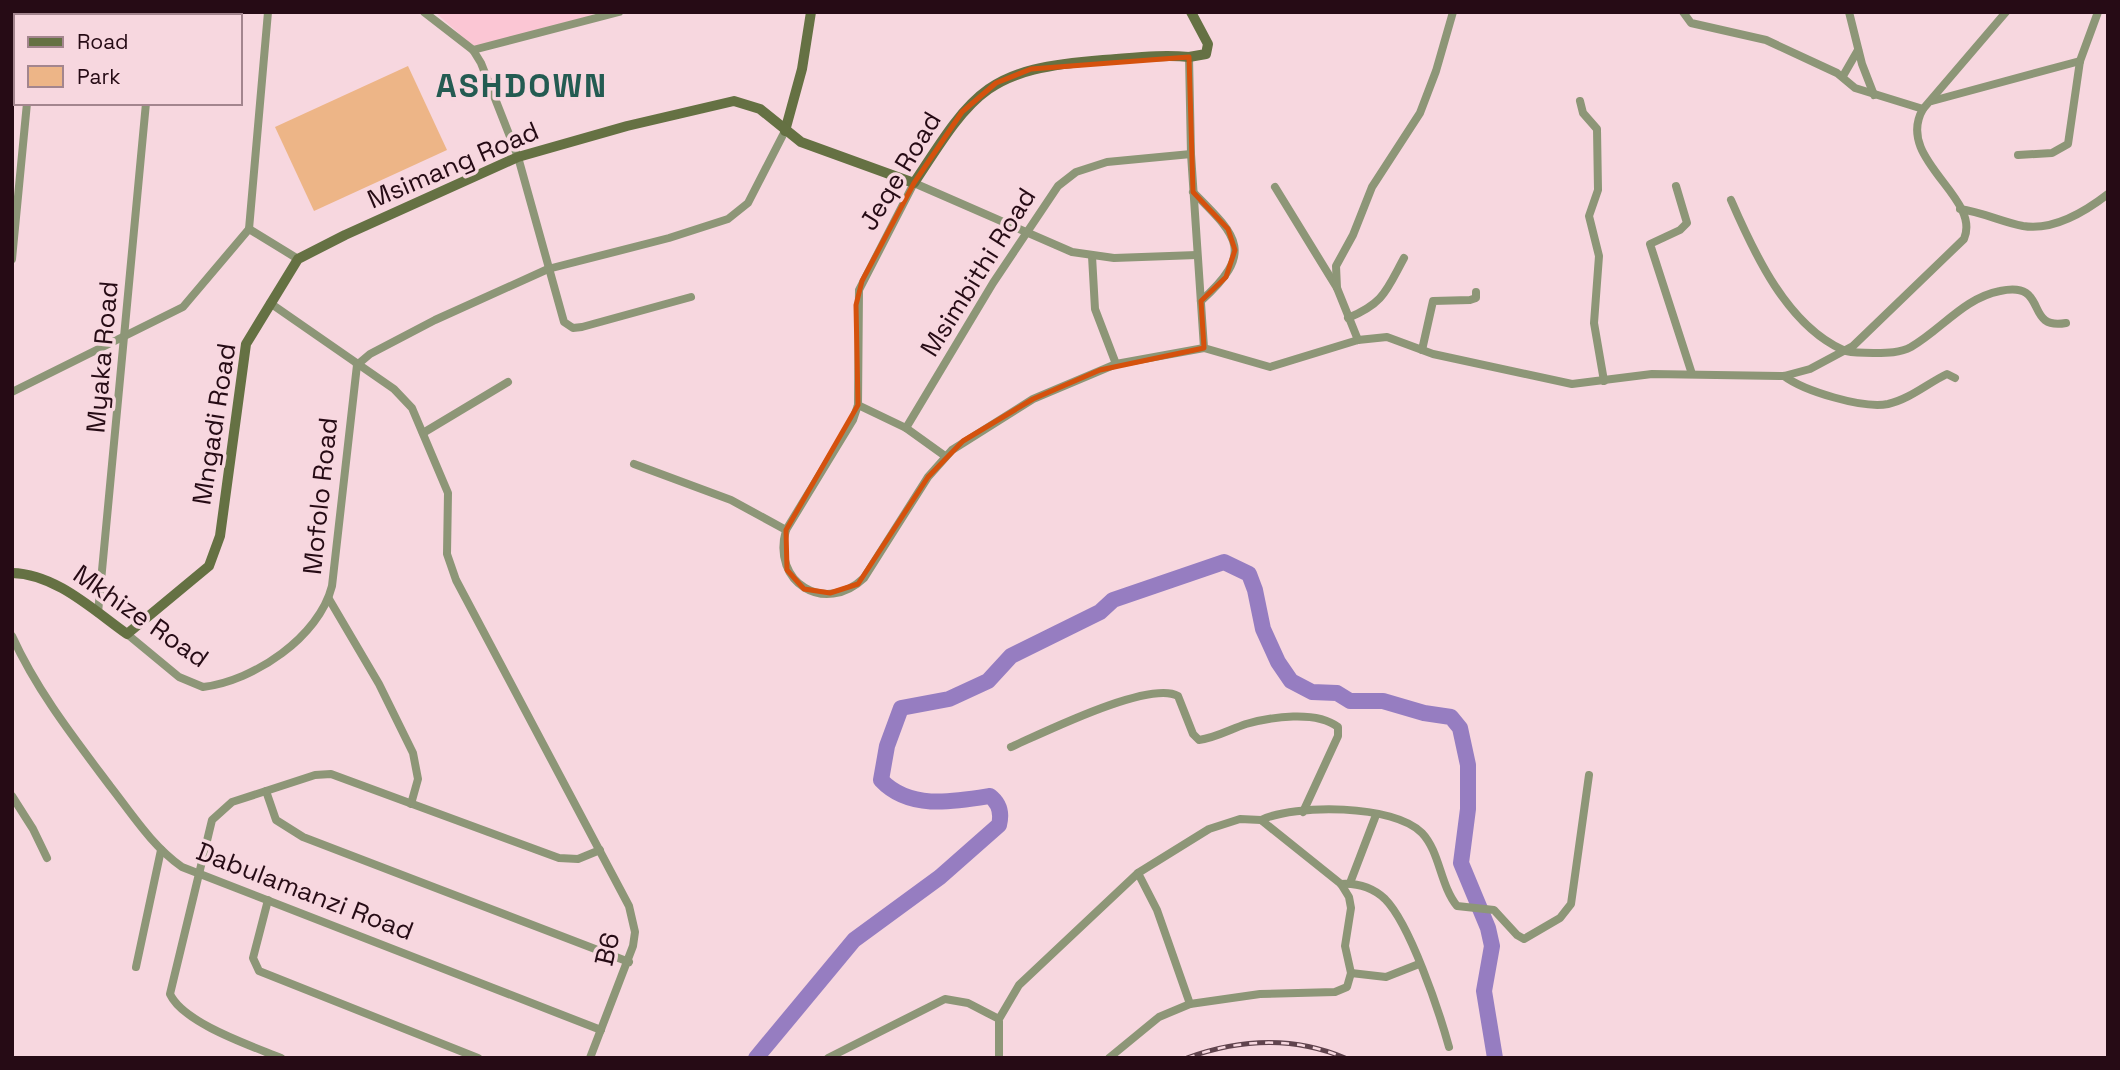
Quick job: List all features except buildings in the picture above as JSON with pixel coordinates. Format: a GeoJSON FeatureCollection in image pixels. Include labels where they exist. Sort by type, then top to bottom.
{"type":"FeatureCollection","features":[{"type":"Feature","properties":{"kind":"street"},"geometry":{"type":"LineString","coordinates":[[12,392],[183,307],[249,229],[268,12]]}},
{"type":"Feature","properties":{"kind":"street"},"geometry":{"type":"LineString","coordinates":[[424,12],[472,50],[489,83],[518,157],[561,317],[573,328],[691,296]]}},
{"type":"Feature","properties":{"kind":"street"},"geometry":{"type":"LineString","coordinates":[[472,50],[600,14],[619,12]]}},
{"type":"Feature","properties":{"kind":"street"},"geometry":{"type":"LineString","coordinates":[[357,365],[370,354],[435,320],[548,269],[669,238],[728,219],[748,203],[785,131],[802,69],[811,12]]}},
{"type":"Feature","properties":{"kind":"street"},"geometry":{"type":"LineString","coordinates":[[1191,12],[1209,50],[1205,55],[1189,57],[1191,154],[1204,348]]}},
{"type":"Feature","properties":{"kind":"street"},"geometry":{"type":"LineString","coordinates":[[1337,288],[1335,273],[1338,260],[1351,240],[1380,172],[1420,113],[1436,71],[1453,12]]}},
{"type":"Feature","properties":{"kind":"street"},"geometry":{"type":"LineString","coordinates":[[1683,12],[1692,23],[1766,40],[1843,76],[1853,87],[1923,110]]}},
{"type":"Feature","properties":{"kind":"street"},"geometry":{"type":"LineString","coordinates":[[1849,12],[1858,50],[1874,95]]}},
{"type":"Feature","properties":{"kind":"street"},"geometry":{"type":"LineString","coordinates":[[945,456],[906,428],[858,405],[847,431],[786,530],[784,558],[787,570],[798,585],[831,593],[858,584],[877,561],[904,512],[945,456],[971,436],[1026,403],[1116,364],[1204,348],[1270,367],[1358,340],[1387,337],[1422,350],[1560,383],[1604,381],[1652,374],[1784,376],[1810,369],[1845,351],[1866,335],[1960,243],[1967,230],[1961,209],[1918,142],[1916,124],[1929,102],[2006,12]]}},
{"type":"Feature","properties":{"kind":"street"},"geometry":{"type":"LineString","coordinates":[[2018,155],[2052,153],[2068,144],[2080,61],[2100,12]]}},
{"type":"Feature","properties":{"kind":"street"},"geometry":{"type":"LineString","coordinates":[[1843,76],[1858,50]]}},
{"type":"Feature","properties":{"kind":"street","name":"Jeqe Road"},"geometry":{"type":"LineString","coordinates":[[858,405],[859,290],[914,183],[962,112],[987,89],[1007,77],[1031,69],[1067,63],[1189,57]]}},
{"type":"Feature","properties":{"kind":"street"},"geometry":{"type":"LineString","coordinates":[[1929,102],[2080,61]]}},
{"type":"Feature","properties":{"kind":"street","name":"Msimang Road"},"geometry":{"type":"LineString","coordinates":[[298,260],[345,235],[518,157],[627,126],[734,101],[760,109],[785,131],[821,151],[914,183]]}},
{"type":"Feature","properties":{"kind":"street"},"geometry":{"type":"LineString","coordinates":[[1580,101],[1583,113],[1597,129],[1598,189],[1589,216],[1599,256],[1594,323],[1604,381]]}},
{"type":"Feature","properties":{"kind":"street"},"geometry":{"type":"LineString","coordinates":[[12,259],[15,185],[27,105]]}},
{"type":"Feature","properties":{"kind":"street","name":"Myaka Road"},"geometry":{"type":"LineString","coordinates":[[98,613],[146,105]]}},
{"type":"Feature","properties":{"kind":"street","name":"Msimbithi Road"},"geometry":{"type":"LineString","coordinates":[[906,428],[979,305],[1051,195],[1076,172],[1124,159],[1191,154]]}},
{"type":"Feature","properties":{"kind":"street"},"geometry":{"type":"LineString","coordinates":[[914,183],[1027,234],[1092,256],[1197,255]]}},
{"type":"Feature","properties":{"kind":"street"},"geometry":{"type":"LineString","coordinates":[[1676,186],[1687,223],[1680,230],[1650,244],[1692,374]]}},
{"type":"Feature","properties":{"kind":"street"},"geometry":{"type":"LineString","coordinates":[[1275,187],[1337,288],[1358,340]]}},
{"type":"Feature","properties":{"kind":"street"},"geometry":{"type":"LineString","coordinates":[[1193,192],[1228,229],[1235,250],[1226,277],[1201,301]]}},
{"type":"Feature","properties":{"kind":"street"},"geometry":{"type":"LineString","coordinates":[[1961,209],[2031,227],[2060,221],[2089,208],[2108,194]]}},
{"type":"Feature","properties":{"kind":"street"},"geometry":{"type":"LineString","coordinates":[[1731,200],[1782,298],[1806,323],[1845,351],[1905,350],[1975,298],[2017,288],[2027,292],[2046,322],[2054,325],[2066,323]]}},
{"type":"Feature","properties":{"kind":"street"},"geometry":{"type":"LineString","coordinates":[[249,229],[298,260]]}},
{"type":"Feature","properties":{"kind":"street"},"geometry":{"type":"LineString","coordinates":[[1092,256],[1096,309],[1116,364]]}},
{"type":"Feature","properties":{"kind":"street"},"geometry":{"type":"LineString","coordinates":[[1349,318],[1373,308],[1381,300],[1405,258]]}},
{"type":"Feature","properties":{"kind":"street","name":"Mngadi Road"},"geometry":{"type":"LineString","coordinates":[[127,634],[201,574],[218,551],[246,344],[298,260]]}},
{"type":"Feature","properties":{"kind":"street"},"geometry":{"type":"LineString","coordinates":[[1422,350],[1433,301],[1470,300],[1476,298],[1476,292]]}},
{"type":"Feature","properties":{"kind":"street","name":"B6"},"geometry":{"type":"LineString","coordinates":[[270,303],[402,396],[424,433],[448,492],[447,554],[456,580],[600,850],[633,919],[635,932],[629,962],[590,1058]]}},
{"type":"Feature","properties":{"kind":"street","name":"Mofolo Road"},"geometry":{"type":"LineString","coordinates":[[203,687],[249,671],[294,645],[329,598],[357,365]]}},
{"type":"Feature","properties":{"kind":"street"},"geometry":{"type":"LineString","coordinates":[[1784,376],[1805,388],[1877,405],[1900,399],[1947,374],[1955,377]]}},
{"type":"Feature","properties":{"kind":"street"},"geometry":{"type":"LineString","coordinates":[[424,433],[508,382]]}},
{"type":"Feature","properties":{"kind":"street"},"geometry":{"type":"LineString","coordinates":[[634,464],[731,499],[786,530]]}},
{"type":"Feature","properties":{"kind":"street","name":"Mkhize Road"},"geometry":{"type":"LineString","coordinates":[[12,573],[33,575],[54,583],[127,634],[179,677],[203,687]]}},
{"type":"Feature","properties":{"kind":"street"},"geometry":{"type":"LineString","coordinates":[[329,598],[379,684],[412,753],[418,779],[411,804]]}},
{"type":"Feature","properties":{"kind":"street","name":"Dabulamanzi Road"},"geometry":{"type":"LineString","coordinates":[[12,636],[37,684],[58,716],[161,850],[182,867],[601,1030]]}},
{"type":"Feature","properties":{"kind":"street"},"geometry":{"type":"LineString","coordinates":[[1011,747],[1074,719],[1149,692],[1169,692],[1178,696],[1193,734],[1199,740],[1256,722],[1299,717],[1324,720],[1337,726],[1338,736],[1303,812]]}},
{"type":"Feature","properties":{"kind":"street"},"geometry":{"type":"LineString","coordinates":[[281,1058],[201,1021],[172,998],[170,984],[201,875],[212,820],[232,802],[315,775],[331,774],[559,858],[578,859],[600,850]]}},
{"type":"Feature","properties":{"kind":"street"},"geometry":{"type":"LineString","coordinates":[[999,1058],[999,1019],[1019,985],[1138,873],[1219,825],[1240,819],[1261,820],[1280,813],[1340,808],[1406,823],[1423,834],[1457,906],[1494,910],[1524,939],[1567,911],[1573,897],[1589,775]]}},
{"type":"Feature","properties":{"kind":"street"},"geometry":{"type":"LineString","coordinates":[[266,791],[276,820],[303,837],[629,962]]}},
{"type":"Feature","properties":{"kind":"street"},"geometry":{"type":"LineString","coordinates":[[12,796],[47,858]]}},
{"type":"Feature","properties":{"kind":"street"},"geometry":{"type":"LineString","coordinates":[[1109,1058],[1159,1017],[1190,1004],[1260,993],[1335,992],[1347,986],[1351,973],[1345,952],[1351,908],[1346,883],[1376,815]]}},
{"type":"Feature","properties":{"kind":"street"},"geometry":{"type":"LineString","coordinates":[[1261,820],[1346,883],[1365,886],[1390,905],[1437,1005],[1449,1047]]}},
{"type":"Feature","properties":{"kind":"street"},"geometry":{"type":"LineString","coordinates":[[136,967],[161,850]]}},
{"type":"Feature","properties":{"kind":"street"},"geometry":{"type":"LineString","coordinates":[[1138,873],[1157,910],[1190,1004]]}},
{"type":"Feature","properties":{"kind":"street"},"geometry":{"type":"LineString","coordinates":[[268,900],[253,958],[259,971],[478,1058]]}},
{"type":"Feature","properties":{"kind":"street"},"geometry":{"type":"LineString","coordinates":[[1351,973],[1386,977],[1419,964]]}},
{"type":"Feature","properties":{"kind":"street"},"geometry":{"type":"LineString","coordinates":[[828,1058],[945,999],[968,1003],[999,1019]]}},
{"type":"Feature","properties":{"kind":"highlighted area"},"geometry":{"type":"Polygon","coordinates":[[[1189,57],[1193,192],[1228,229],[1235,250],[1226,277],[1201,301],[1204,348],[1100,370],[1033,399],[963,441],[928,477],[858,584],[830,593],[804,589],[787,570],[786,530],[858,405],[856,305],[862,281],[914,183],[962,112],[996,83],[1031,69],[1189,57]]]}},
{"type":"Feature","properties":{"kind":"shaded area"},"geometry":{"type":"Polygon","coordinates":[[[435,12],[593,12],[593,15],[474,47],[435,12]]]}},
{"type":"Feature","properties":{"kind":"green space"},"geometry":{"type":"Polygon","coordinates":[[[408,66],[447,150],[314,211],[275,127],[408,66]]]}},
{"type":"Feature","properties":{"kind":"waterway"},"geometry":{"type":"LineString","coordinates":[[756,1058],[854,940],[940,877],[999,825],[999,809],[990,796],[932,802],[918,800],[892,790],[881,780],[887,746],[901,708],[949,699],[988,681],[1011,656],[1100,612],[1113,600],[1224,562],[1249,574],[1263,629],[1278,662],[1291,681],[1312,692],[1337,693],[1350,701],[1383,701],[1424,713],[1451,717],[1460,728],[1468,765],[1468,809],[1461,863],[1488,928],[1492,946],[1484,991],[1495,1058]]}},
{"type":"Feature","properties":{"kind":"railway"},"geometry":{"type":"LineString","coordinates":[[1187,1058],[1226,1047],[1266,1043],[1306,1046],[1345,1058]]}},
{"type":"Feature","properties":{"kind":"district","name":"ASHDOWN"},"geometry":{"type":"Point","coordinates":[522,85]}}]}
